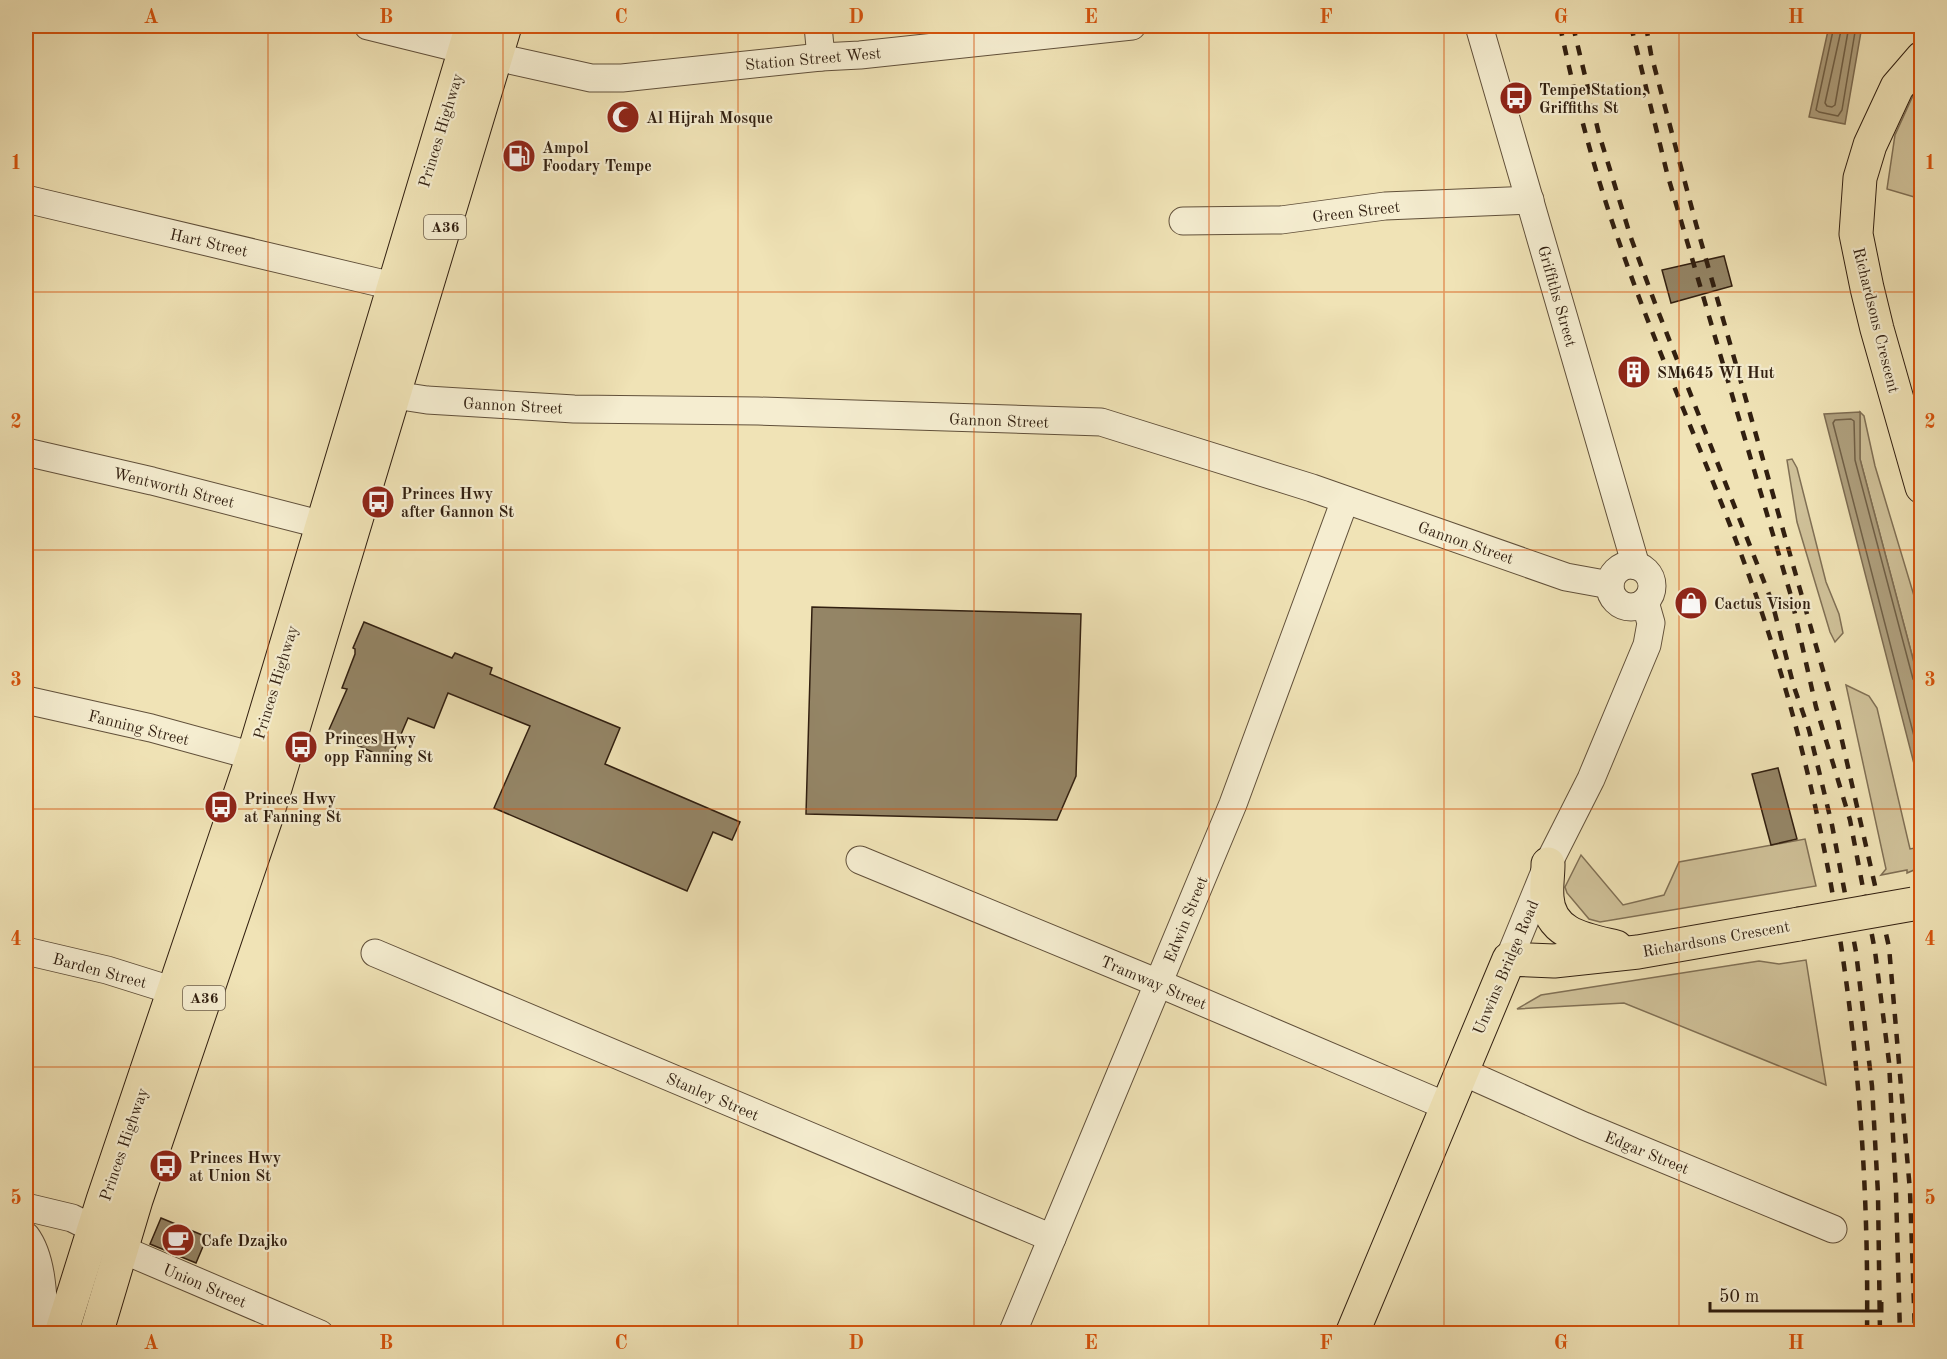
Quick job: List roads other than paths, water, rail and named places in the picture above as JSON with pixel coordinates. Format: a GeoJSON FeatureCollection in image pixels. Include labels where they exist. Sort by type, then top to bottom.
{"type":"FeatureCollection","features":[{"type":"Feature","properties":{"kind":"main road","name":"Princes Highway"},"geometry":{"type":"LineString","coordinates":[[61,1334],[253,756],[322,525],[378,392],[408,349],[505,26]]}},
{"type":"Feature","properties":{"kind":"main road","name":"Princes Highway"},"geometry":{"type":"LineString","coordinates":[[96,1334],[139,1189],[266,818],[332,603],[378,392],[393,286],[468,38]]}},
{"type":"Feature","properties":{"kind":"main road","name":"Richardsons Crescent"},"geometry":{"type":"LineString","coordinates":[[1922,58],[1897,87],[1870,145],[1860,178],[1857,234],[1872,308],[1922,487]]}},
{"type":"Feature","properties":{"kind":"main road"},"geometry":{"type":"LineString","coordinates":[[1548,864],[1548,905],[1550,913],[1562,929],[1581,939],[1638,952]]}},
{"type":"Feature","properties":{"kind":"main road","name":"Richardsons Crescent"},"geometry":{"type":"LineString","coordinates":[[1509,959],[1554,961],[1638,952],[1917,903]]}},
{"type":"Feature","properties":{"kind":"main road","name":"Unwins Bridge Road"},"geometry":{"type":"LineString","coordinates":[[1352,1334],[1509,959]]}},
{"type":"Feature","properties":{"kind":"street","name":"Station Street West"},"geometry":{"type":"LineString","coordinates":[[368,26],[468,38],[496,58],[591,78],[622,78],[860,55],[1063,29],[1131,26]]}},
{"type":"Feature","properties":{"kind":"street"},"geometry":{"type":"LineString","coordinates":[[818,26],[821,57]]}},
{"type":"Feature","properties":{"kind":"street","name":"Griffiths Street"},"geometry":{"type":"LineString","coordinates":[[1479,26],[1636,566]]}},
{"type":"Feature","properties":{"kind":"street","name":"Hart Street"},"geometry":{"type":"LineString","coordinates":[[26,199],[393,286]]}},
{"type":"Feature","properties":{"kind":"street","name":"Green Street"},"geometry":{"type":"LineString","coordinates":[[1183,221],[1281,220],[1385,206],[1530,200]]}},
{"type":"Feature","properties":{"kind":"street","name":"Gannon Street"},"geometry":{"type":"LineString","coordinates":[[378,392],[426,400],[574,409],[747,411],[1101,422],[1345,500],[1566,577],[1610,585]]}},
{"type":"Feature","properties":{"kind":"street","name":"Wentworth Street"},"geometry":{"type":"LineString","coordinates":[[26,452],[152,481],[322,525]]}},
{"type":"Feature","properties":{"kind":"street","name":"Edwin Street"},"geometry":{"type":"LineString","coordinates":[[1012,1334],[1233,804],[1345,500]]}},
{"type":"Feature","properties":{"kind":"street"},"geometry":{"type":"LineString","coordinates":[[1624,566],[1636,566],[1647,572],[1652,591],[1645,602],[1634,607],[1622,605],[1613,597],[1610,585],[1614,574],[1624,566]]}},
{"type":"Feature","properties":{"kind":"street","name":"Unwins Bridge Road"},"geometry":{"type":"LineString","coordinates":[[1509,959],[1548,864],[1591,779],[1647,645],[1651,623],[1645,602]]}},
{"type":"Feature","properties":{"kind":"street","name":"Fanning Street"},"geometry":{"type":"LineString","coordinates":[[26,700],[151,728],[253,756]]}},
{"type":"Feature","properties":{"kind":"street","name":"Tramway Street"},"geometry":{"type":"LineString","coordinates":[[860,860],[1158,983],[1446,1106]]}},
{"type":"Feature","properties":{"kind":"street","name":"Barden Street"},"geometry":{"type":"LineString","coordinates":[[26,951],[107,970],[174,991]]}},
{"type":"Feature","properties":{"kind":"street","name":"Stanley Street"},"geometry":{"type":"LineString","coordinates":[[375,953],[1052,1238]]}},
{"type":"Feature","properties":{"kind":"street","name":"Edgar Street"},"geometry":{"type":"LineString","coordinates":[[1461,1071],[1584,1126],[1833,1229]]}},
{"type":"Feature","properties":{"kind":"street","name":"Union Street"},"geometry":{"type":"LineString","coordinates":[[26,1207],[72,1218],[94,1229],[121,1249],[320,1334]]}},
{"type":"Feature","properties":{"kind":"street"},"geometry":{"type":"LineString","coordinates":[[26,1236],[41,1278],[45,1334]]}},
{"type":"Feature","properties":{"kind":"water"},"geometry":{"type":"Polygon","coordinates":[[[1829,26],[1862,26],[1845,124],[1809,117],[1829,26]]]}},
{"type":"Feature","properties":{"kind":"water"},"geometry":{"type":"Polygon","coordinates":[[[1860,412],[1860,459],[1921,689],[1921,791],[1824,414],[1860,412]]]}},
{"type":"Feature","properties":{"kind":"railway"},"geometry":{"type":"LineString","coordinates":[[1560,26],[1585,132],[1608,210],[1633,282],[1725,511],[1759,604],[1810,782],[1829,872],[1844,964],[1855,1056],[1862,1148],[1867,1334]]}},
{"type":"Feature","properties":{"kind":"railway"},"geometry":{"type":"LineString","coordinates":[[1573,26],[1599,134],[1631,238],[1772,602],[1794,687],[1809,730],[1832,825],[1856,952],[1872,1086],[1878,1194],[1880,1334]]}},
{"type":"Feature","properties":{"kind":"railway"},"geometry":{"type":"LineString","coordinates":[[1631,26],[1667,173],[1791,596],[1816,707],[1850,820],[1875,951],[1889,1062],[1900,1334]]}},
{"type":"Feature","properties":{"kind":"railway"},"geometry":{"type":"LineString","coordinates":[[1646,26],[1651,54],[1696,224],[1838,723],[1889,947],[1910,1191],[1915,1334]]}},
{"type":"Feature","properties":{"kind":"place","name":"Tempe Station, Griffiths St"},"geometry":{"type":"Point","coordinates":[1516,98]}},
{"type":"Feature","properties":{"kind":"place","name":"Al Hijrah Mosque"},"geometry":{"type":"Point","coordinates":[623,117]}},
{"type":"Feature","properties":{"kind":"place","name":"Ampol Foodary Tempe"},"geometry":{"type":"Point","coordinates":[519,156]}},
{"type":"Feature","properties":{"kind":"place","name":"SM 645 WI Hut"},"geometry":{"type":"Point","coordinates":[1634,372]}},
{"type":"Feature","properties":{"kind":"place","name":"Princes Hwy after Gannon St"},"geometry":{"type":"Point","coordinates":[378,502]}},
{"type":"Feature","properties":{"kind":"place","name":"Cactus Vision"},"geometry":{"type":"Point","coordinates":[1691,603]}},
{"type":"Feature","properties":{"kind":"place","name":"Princes Hwy opp Fanning St"},"geometry":{"type":"Point","coordinates":[301,747]}},
{"type":"Feature","properties":{"kind":"place","name":"Princes Hwy at Fanning St"},"geometry":{"type":"Point","coordinates":[221,807]}},
{"type":"Feature","properties":{"kind":"place","name":"Princes Hwy at Union St"},"geometry":{"type":"Point","coordinates":[166,1166]}},
{"type":"Feature","properties":{"kind":"place","name":"Cafe Dzajko"},"geometry":{"type":"Point","coordinates":[178,1240]}}]}
